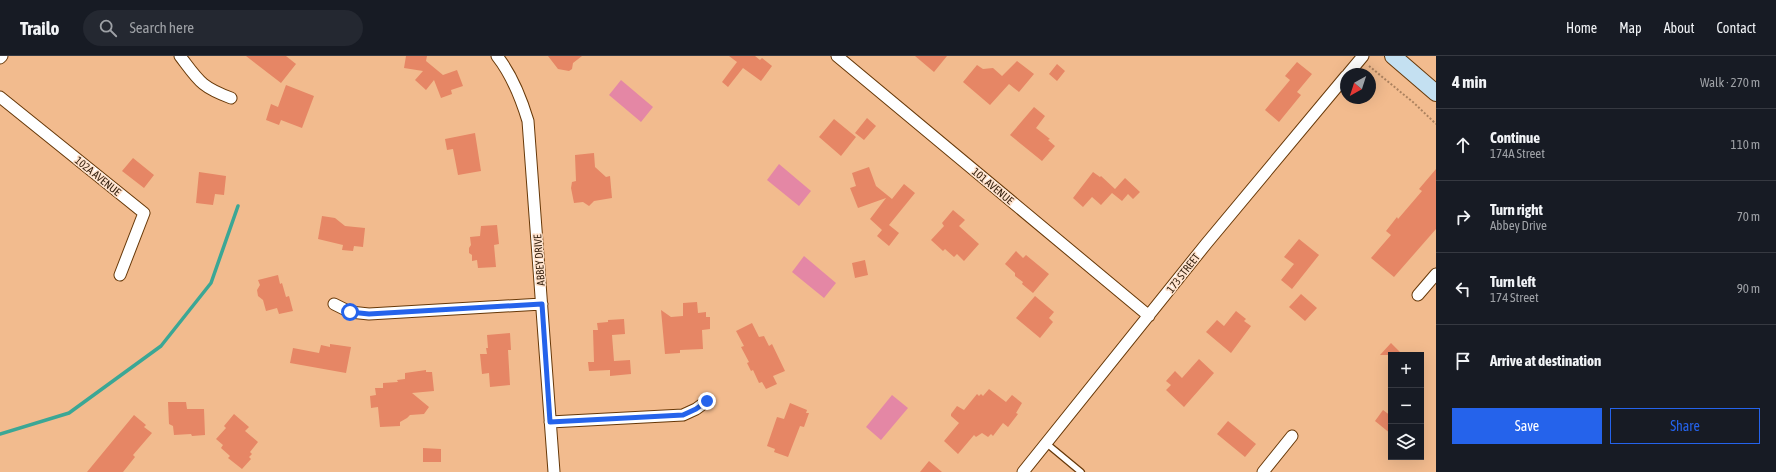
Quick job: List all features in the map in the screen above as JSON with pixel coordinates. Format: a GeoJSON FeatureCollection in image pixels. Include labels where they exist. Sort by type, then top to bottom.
{"type":"FeatureCollection","features":[{"type":"Feature","properties":{"kind":"street"},"geometry":{"type":"LineString","coordinates":[[180,56],[204,86],[231,98]]}},
{"type":"Feature","properties":{"kind":"street","name":"ABBEY DRIVE"},"geometry":{"type":"LineString","coordinates":[[497,56],[513,81],[528,121],[554,472]]}},
{"type":"Feature","properties":{"kind":"street","name":"101 AVENUE"},"geometry":{"type":"LineString","coordinates":[[837,56],[1149,316]]}},
{"type":"Feature","properties":{"kind":"street"},"geometry":{"type":"LineString","coordinates":[[1393,56],[1436,93]]}},
{"type":"Feature","properties":{"kind":"street","name":"173 STREET"},"geometry":{"type":"LineString","coordinates":[[1355,68],[1366,58]]}},
{"type":"Feature","properties":{"kind":"street","name":"173 STREET"},"geometry":{"type":"LineString","coordinates":[[1023,472],[1206,244],[1340,83]]}},
{"type":"Feature","properties":{"kind":"street","name":"102A AVENUE"},"geometry":{"type":"LineString","coordinates":[[0,97],[144,213],[120,276]]}},
{"type":"Feature","properties":{"kind":"street"},"geometry":{"type":"LineString","coordinates":[[1418,295],[1436,274]]}},
{"type":"Feature","properties":{"kind":"street"},"geometry":{"type":"LineString","coordinates":[[334,304],[350,312],[369,314],[542,304]]}},
{"type":"Feature","properties":{"kind":"street"},"geometry":{"type":"LineString","coordinates":[[550,422],[683,415],[696,409],[707,401]]}},
{"type":"Feature","properties":{"kind":"street"},"geometry":{"type":"LineString","coordinates":[[1264,472],[1292,436]]}},
{"type":"Feature","properties":{"kind":"lane"},"geometry":{"type":"LineString","coordinates":[[1046,443],[1082,472]]}},
{"type":"Feature","properties":{"kind":"path"},"geometry":{"type":"LineString","coordinates":[[1366,58],[1369,66],[1414,103],[1436,124]]}},
{"type":"Feature","properties":{"kind":"shaded area"},"geometry":{"type":"Polygon","coordinates":[[[621,80],[653,107],[641,122],[609,95],[621,80]]]}},
{"type":"Feature","properties":{"kind":"shaded area"},"geometry":{"type":"Polygon","coordinates":[[[779,164],[811,191],[799,206],[767,180],[779,164]]]}},
{"type":"Feature","properties":{"kind":"shaded area"},"geometry":{"type":"Polygon","coordinates":[[[804,256],[836,283],[824,298],[792,272],[804,256]]]}},
{"type":"Feature","properties":{"kind":"shaded area"},"geometry":{"type":"Polygon","coordinates":[[[892,395],[908,408],[881,440],[866,427],[892,395]]]}},
{"type":"Feature","properties":{"kind":"building"},"geometry":{"type":"Polygon","coordinates":[[[246,56],[286,56],[296,64],[281,83],[246,56]]]}},
{"type":"Feature","properties":{"kind":"building"},"geometry":{"type":"Polygon","coordinates":[[[406,56],[427,56],[426,61],[443,75],[457,70],[463,86],[451,90],[452,94],[441,98],[434,80],[426,90],[415,80],[423,71],[404,68],[406,56]]]}},
{"type":"Feature","properties":{"kind":"building"},"geometry":{"type":"Polygon","coordinates":[[[548,56],[582,56],[573,63],[572,69],[569,71],[558,69],[548,56]]]}},
{"type":"Feature","properties":{"kind":"building"},"geometry":{"type":"Polygon","coordinates":[[[729,56],[755,56],[760,60],[762,58],[772,66],[761,81],[743,68],[728,87],[722,82],[737,62],[729,56]]]}},
{"type":"Feature","properties":{"kind":"building"},"geometry":{"type":"Polygon","coordinates":[[[915,56],[947,56],[934,72],[915,56]]]}},
{"type":"Feature","properties":{"kind":"building"},"geometry":{"type":"Polygon","coordinates":[[[1017,61],[1034,74],[1019,92],[1009,84],[990,105],[963,82],[977,65],[983,69],[993,68],[1002,76],[1017,61]]]}},
{"type":"Feature","properties":{"kind":"building"},"geometry":{"type":"Polygon","coordinates":[[[1297,62],[1312,74],[1297,92],[1301,95],[1279,122],[1265,110],[1290,80],[1285,76],[1297,62]]]}},
{"type":"Feature","properties":{"kind":"building"},"geometry":{"type":"Polygon","coordinates":[[[1057,64],[1065,71],[1057,81],[1049,74],[1057,64]]]}},
{"type":"Feature","properties":{"kind":"building"},"geometry":{"type":"Polygon","coordinates":[[[286,85],[314,96],[302,128],[281,120],[279,125],[266,120],[271,104],[278,107],[286,85]]]}},
{"type":"Feature","properties":{"kind":"building"},"geometry":{"type":"Polygon","coordinates":[[[1034,107],[1045,116],[1036,128],[1050,139],[1048,140],[1055,146],[1042,161],[1010,135],[1034,107]]]}},
{"type":"Feature","properties":{"kind":"building"},"geometry":{"type":"Polygon","coordinates":[[[867,118],[876,126],[864,140],[855,133],[867,118]]]}},
{"type":"Feature","properties":{"kind":"building"},"geometry":{"type":"Polygon","coordinates":[[[834,119],[856,137],[841,156],[819,137],[834,119]]]}},
{"type":"Feature","properties":{"kind":"building"},"geometry":{"type":"Polygon","coordinates":[[[475,133],[481,171],[458,175],[453,149],[447,150],[445,139],[475,133]]]}},
{"type":"Feature","properties":{"kind":"building"},"geometry":{"type":"Polygon","coordinates":[[[594,153],[595,167],[606,177],[610,176],[612,198],[594,201],[589,206],[583,202],[574,203],[571,188],[572,182],[576,181],[575,155],[594,153]]]}},
{"type":"Feature","properties":{"kind":"building"},"geometry":{"type":"Polygon","coordinates":[[[133,158],[154,175],[144,188],[122,171],[133,158]]]}},
{"type":"Feature","properties":{"kind":"building"},"geometry":{"type":"Polygon","coordinates":[[[869,167],[876,186],[892,199],[904,184],[915,193],[889,225],[899,233],[889,246],[877,236],[882,230],[870,219],[886,198],[858,208],[850,188],[856,186],[852,173],[869,167]]]}},
{"type":"Feature","properties":{"kind":"building"},"geometry":{"type":"Polygon","coordinates":[[[1436,169],[1436,229],[1394,277],[1371,258],[1391,235],[1386,231],[1422,191],[1419,189],[1436,169]]]}},
{"type":"Feature","properties":{"kind":"building"},"geometry":{"type":"Polygon","coordinates":[[[199,172],[226,176],[224,195],[215,194],[213,205],[196,203],[199,172]]]}},
{"type":"Feature","properties":{"kind":"building"},"geometry":{"type":"Polygon","coordinates":[[[1093,172],[1100,177],[1101,176],[1115,189],[1125,178],[1140,192],[1133,199],[1128,194],[1122,201],[1112,193],[1101,205],[1092,197],[1083,207],[1073,198],[1093,172]]]}},
{"type":"Feature","properties":{"kind":"building"},"geometry":{"type":"Polygon","coordinates":[[[953,210],[965,220],[959,226],[979,244],[964,261],[957,254],[954,257],[945,249],[943,251],[931,240],[944,226],[942,223],[953,210]]]}},
{"type":"Feature","properties":{"kind":"building"},"geometry":{"type":"Polygon","coordinates":[[[322,216],[335,218],[345,226],[365,228],[363,247],[354,246],[353,251],[342,250],[343,245],[318,239],[322,216]]]}},
{"type":"Feature","properties":{"kind":"building"},"geometry":{"type":"Polygon","coordinates":[[[497,225],[499,244],[494,245],[496,267],[478,268],[477,260],[472,261],[472,255],[469,253],[469,248],[471,245],[470,237],[480,236],[481,226],[497,225]]]}},
{"type":"Feature","properties":{"kind":"building"},"geometry":{"type":"Polygon","coordinates":[[[1299,239],[1319,255],[1292,289],[1281,280],[1294,264],[1284,257],[1299,239]]]}},
{"type":"Feature","properties":{"kind":"building"},"geometry":{"type":"Polygon","coordinates":[[[1016,251],[1023,258],[1026,255],[1049,274],[1033,293],[1022,284],[1023,282],[1015,276],[1015,273],[1005,264],[1016,251]]]}},
{"type":"Feature","properties":{"kind":"building"},"geometry":{"type":"Polygon","coordinates":[[[865,260],[868,275],[855,278],[852,263],[865,260]]]}},
{"type":"Feature","properties":{"kind":"building"},"geometry":{"type":"Polygon","coordinates":[[[278,275],[286,297],[289,296],[293,311],[279,314],[277,308],[266,311],[263,300],[258,296],[257,290],[260,285],[258,280],[278,275]]]}},
{"type":"Feature","properties":{"kind":"building"},"geometry":{"type":"Polygon","coordinates":[[[1301,294],[1317,308],[1305,321],[1289,307],[1301,294]]]}},
{"type":"Feature","properties":{"kind":"building"},"geometry":{"type":"Polygon","coordinates":[[[1035,296],[1054,312],[1049,318],[1053,322],[1040,338],[1016,318],[1035,296]]]}},
{"type":"Feature","properties":{"kind":"building"},"geometry":{"type":"Polygon","coordinates":[[[697,302],[698,313],[706,312],[706,317],[710,317],[710,329],[702,330],[703,349],[680,350],[680,353],[665,354],[661,310],[671,317],[683,316],[683,303],[697,302]]]}},
{"type":"Feature","properties":{"kind":"building"},"geometry":{"type":"Polygon","coordinates":[[[1236,311],[1246,319],[1244,321],[1251,326],[1231,353],[1206,332],[1217,320],[1224,326],[1236,311]]]}},
{"type":"Feature","properties":{"kind":"building"},"geometry":{"type":"Polygon","coordinates":[[[624,319],[625,334],[612,335],[614,361],[630,360],[631,374],[610,376],[610,370],[589,371],[588,362],[594,362],[593,330],[598,330],[597,323],[608,322],[608,320],[624,319]]]}},
{"type":"Feature","properties":{"kind":"building"},"geometry":{"type":"Polygon","coordinates":[[[752,323],[759,337],[764,336],[769,346],[772,344],[785,371],[773,376],[777,384],[766,389],[762,382],[759,383],[753,370],[751,371],[747,363],[749,362],[741,347],[744,346],[736,331],[752,323]]]}},
{"type":"Feature","properties":{"kind":"building"},"geometry":{"type":"Polygon","coordinates":[[[510,333],[511,350],[508,350],[510,385],[490,387],[489,373],[482,374],[480,354],[487,354],[487,335],[510,333]]]}},
{"type":"Feature","properties":{"kind":"building"},"geometry":{"type":"Polygon","coordinates":[[[1391,343],[1400,352],[1388,352],[1388,355],[1380,355],[1391,343]]]}},
{"type":"Feature","properties":{"kind":"building"},"geometry":{"type":"Polygon","coordinates":[[[330,344],[351,347],[346,373],[290,363],[293,348],[319,353],[321,345],[330,347],[330,344]]]}},
{"type":"Feature","properties":{"kind":"building"},"geometry":{"type":"Polygon","coordinates":[[[1199,359],[1214,373],[1184,407],[1166,390],[1171,385],[1166,381],[1175,371],[1182,378],[1199,359]]]}},
{"type":"Feature","properties":{"kind":"building"},"geometry":{"type":"Polygon","coordinates":[[[426,370],[426,372],[432,372],[434,391],[412,393],[429,407],[424,414],[410,415],[400,422],[400,426],[380,427],[378,407],[371,408],[370,396],[376,395],[375,388],[383,388],[383,383],[398,382],[397,380],[405,379],[405,373],[426,370]]]}},
{"type":"Feature","properties":{"kind":"building"},"geometry":{"type":"Polygon","coordinates":[[[989,389],[1006,402],[1012,395],[1022,403],[1016,413],[1018,414],[1008,427],[1003,423],[993,436],[991,434],[988,437],[982,433],[976,437],[974,435],[958,454],[944,441],[959,423],[951,416],[951,414],[957,406],[964,410],[977,394],[979,396],[981,394],[983,396],[989,389]]]}},
{"type":"Feature","properties":{"kind":"building"},"geometry":{"type":"Polygon","coordinates":[[[168,402],[186,402],[187,409],[204,409],[205,435],[174,435],[173,426],[169,424],[168,402]]]}},
{"type":"Feature","properties":{"kind":"building"},"geometry":{"type":"Polygon","coordinates":[[[790,403],[807,410],[806,413],[809,413],[804,427],[800,426],[788,457],[774,452],[775,449],[767,446],[777,417],[784,419],[790,403]]]}},
{"type":"Feature","properties":{"kind":"building"},"geometry":{"type":"Polygon","coordinates":[[[1383,410],[1388,414],[1388,432],[1375,421],[1383,410]]]}},
{"type":"Feature","properties":{"kind":"building"},"geometry":{"type":"Polygon","coordinates":[[[234,414],[249,427],[245,431],[258,442],[250,452],[252,454],[249,457],[251,459],[242,469],[228,458],[230,456],[221,448],[223,445],[216,439],[226,428],[224,426],[234,414]]]}},
{"type":"Feature","properties":{"kind":"building"},"geometry":{"type":"Polygon","coordinates":[[[134,415],[146,425],[144,427],[152,433],[133,455],[135,457],[123,472],[87,472],[134,415]]]}},
{"type":"Feature","properties":{"kind":"building"},"geometry":{"type":"Polygon","coordinates":[[[1228,421],[1256,444],[1245,457],[1217,434],[1228,421]]]}},
{"type":"Feature","properties":{"kind":"building"},"geometry":{"type":"Polygon","coordinates":[[[423,448],[441,449],[441,462],[423,462],[423,448]]]}},
{"type":"Feature","properties":{"kind":"building"},"geometry":{"type":"Polygon","coordinates":[[[929,461],[942,472],[920,472],[929,461]]]}},
{"type":"Feature","properties":{"kind":"waterway"},"geometry":{"type":"LineString","coordinates":[[0,434],[69,413],[161,346],[211,283],[238,206]]}},
{"type":"Feature","properties":{"kind":"route"},"geometry":{"type":"LineString","coordinates":[[350,312],[369,314],[542,304],[550,422],[683,415],[696,409],[707,401]]}}]}
